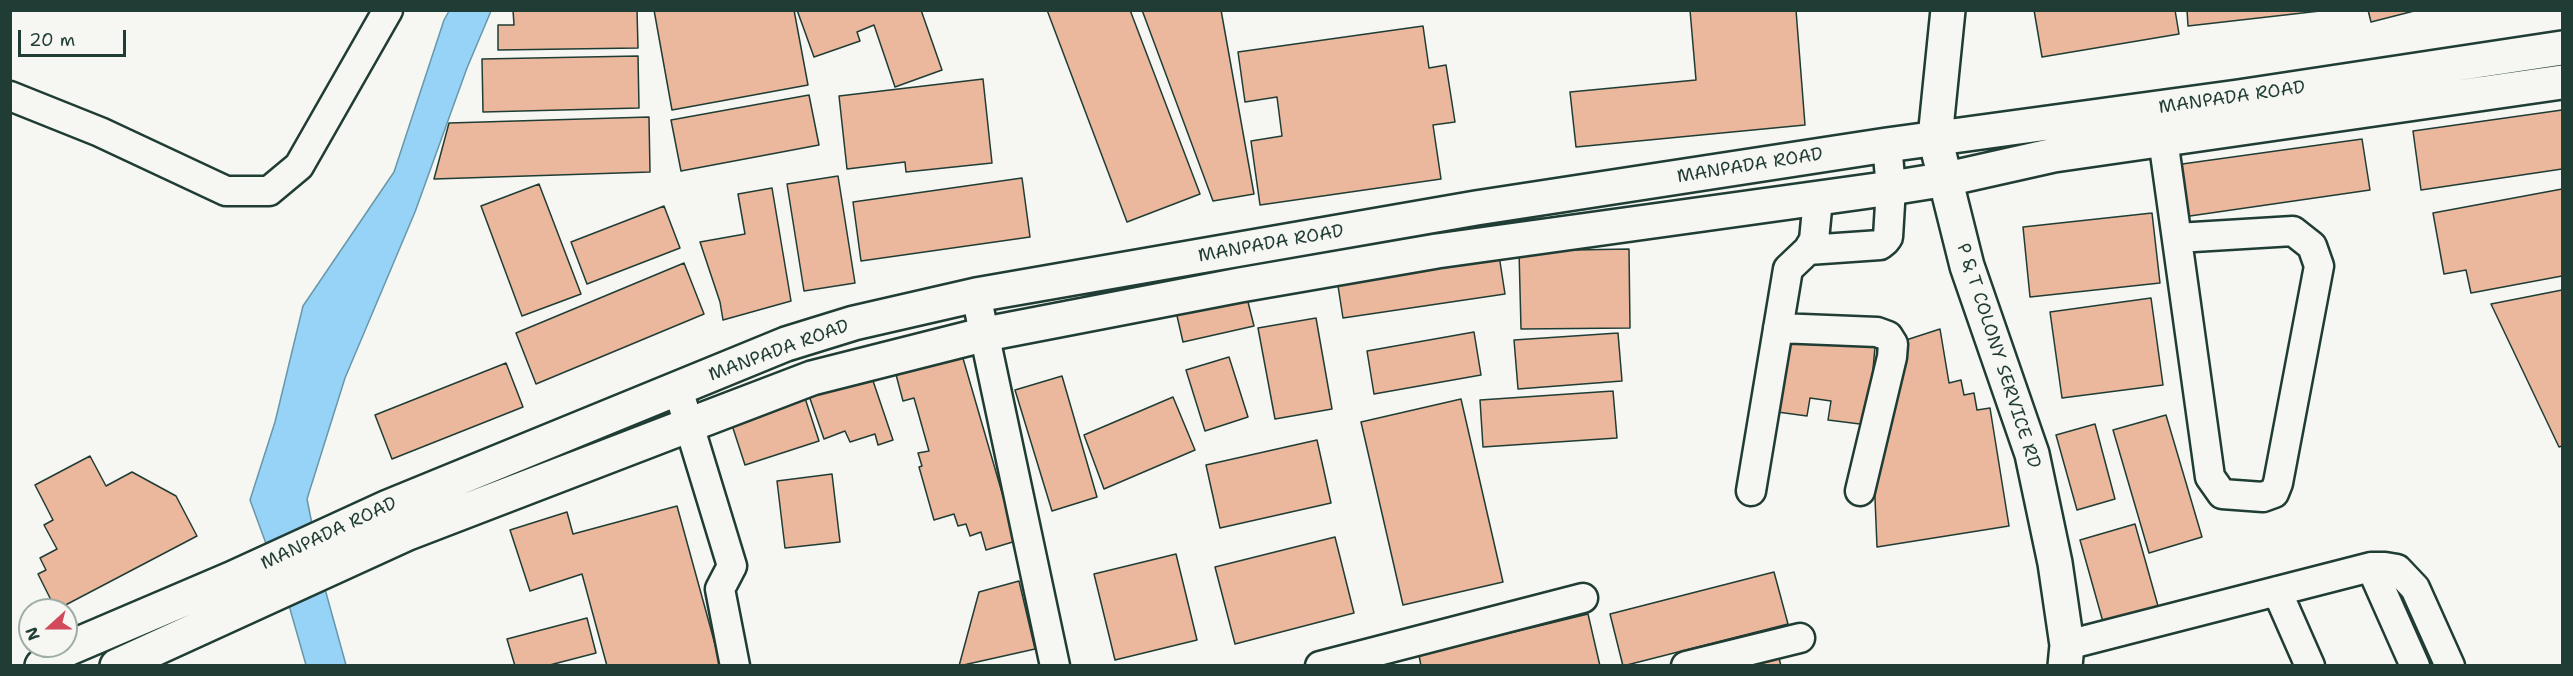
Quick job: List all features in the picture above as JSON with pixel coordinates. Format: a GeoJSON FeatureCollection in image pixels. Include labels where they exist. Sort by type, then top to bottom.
{"type":"FeatureCollection","features":[{"type":"Feature","properties":{"kind":"main road","name":"P & T COLONY SERVICE RD"},"geometry":{"type":"LineString","coordinates":[[1948,10],[1935,138],[1967,266],[2032,454],[2055,563],[2066,656]]}},
{"type":"Feature","properties":{"kind":"main road","name":"MANPADA ROAD"},"geometry":{"type":"LineString","coordinates":[[61,660],[238,593],[408,533],[812,378],[986,334],[1437,250],[1641,224],[1947,179],[2054,155],[2163,139],[2240,112],[2562,48]]}},
{"type":"Feature","properties":{"kind":"main road","name":"MANPADA ROAD"},"geometry":{"type":"LineString","coordinates":[[117,666],[388,507],[786,344],[855,322],[976,295],[1234,250],[1636,183],[1935,138],[2562,82]]}},
{"type":"Feature","properties":{"kind":"main road"},"geometry":{"type":"LineString","coordinates":[[1636,183],[1641,224]]}},
{"type":"Feature","properties":{"kind":"main road"},"geometry":{"type":"LineString","coordinates":[[1234,250],[1240,285]]}},
{"type":"Feature","properties":{"kind":"main road"},"geometry":{"type":"LineString","coordinates":[[475,471],[489,501]]}},
{"type":"Feature","properties":{"kind":"street"},"geometry":{"type":"LineString","coordinates":[[10,96],[100,132],[226,190],[269,191],[299,166],[388,10]]}},
{"type":"Feature","properties":{"kind":"street"},"geometry":{"type":"LineString","coordinates":[[2163,139],[2210,477],[2222,494],[2263,497],[2274,493],[2278,483],[2319,266],[2312,246],[2293,231],[2177,238]]}},
{"type":"Feature","properties":{"kind":"street"},"geometry":{"type":"LineString","coordinates":[[1808,250],[1880,244],[1885,241],[1888,237],[1891,188],[1887,145]]}},
{"type":"Feature","properties":{"kind":"street"},"geometry":{"type":"LineString","coordinates":[[1751,491],[1788,268],[1808,250],[1814,240],[1818,199]]}},
{"type":"Feature","properties":{"kind":"street"},"geometry":{"type":"LineString","coordinates":[[976,295],[1055,666]]}},
{"type":"Feature","properties":{"kind":"street"},"geometry":{"type":"LineString","coordinates":[[1778,327],[1876,332],[1888,336],[1893,344],[1892,357],[1860,491]]}},
{"type":"Feature","properties":{"kind":"street"},"geometry":{"type":"LineString","coordinates":[[678,389],[732,566],[720,589],[735,666]]}},
{"type":"Feature","properties":{"kind":"street"},"geometry":{"type":"LineString","coordinates":[[2066,656],[2277,591],[2371,567],[2397,569],[2415,588],[2450,666]]}},
{"type":"Feature","properties":{"kind":"street"},"geometry":{"type":"LineString","coordinates":[[2371,567],[2415,666]]}},
{"type":"Feature","properties":{"kind":"street"},"geometry":{"type":"LineString","coordinates":[[2277,591],[2310,666]]}},
{"type":"Feature","properties":{"kind":"street"},"geometry":{"type":"LineString","coordinates":[[1320,666],[1583,598]]}},
{"type":"Feature","properties":{"kind":"street"},"geometry":{"type":"LineString","coordinates":[[1686,666],[1800,638]]}},
{"type":"Feature","properties":{"kind":"water"},"geometry":{"type":"Polygon","coordinates":[[[449,11],[491,11],[467,68],[415,212],[345,378],[307,499],[325,589],[346,665],[306,665],[290,609],[250,500],[275,422],[303,306],[394,172],[444,20],[449,11]]]}},
{"type":"Feature","properties":{"kind":"building"},"geometry":{"type":"Polygon","coordinates":[[[513,10],[637,10],[638,48],[498,50],[498,25],[514,25],[513,10]]]}},
{"type":"Feature","properties":{"kind":"building"},"geometry":{"type":"Polygon","coordinates":[[[654,10],[794,10],[808,85],[672,110],[654,10]]]}},
{"type":"Feature","properties":{"kind":"building"},"geometry":{"type":"Polygon","coordinates":[[[797,10],[921,10],[942,70],[895,87],[874,25],[857,32],[860,41],[814,57],[797,10]]]}},
{"type":"Feature","properties":{"kind":"building"},"geometry":{"type":"Polygon","coordinates":[[[1047,10],[1130,10],[1200,194],[1127,222],[1047,10]]]}},
{"type":"Feature","properties":{"kind":"building"},"geometry":{"type":"Polygon","coordinates":[[[1142,10],[1221,10],[1254,194],[1213,201],[1142,10]]]}},
{"type":"Feature","properties":{"kind":"building"},"geometry":{"type":"Polygon","coordinates":[[[1690,10],[1796,10],[1805,125],[1576,147],[1570,92],[1696,80],[1690,10]]]}},
{"type":"Feature","properties":{"kind":"building"},"geometry":{"type":"Polygon","coordinates":[[[2034,10],[2175,10],[2179,34],[2042,57],[2034,10]]]}},
{"type":"Feature","properties":{"kind":"building"},"geometry":{"type":"Polygon","coordinates":[[[2187,10],[2320,10],[2320,11],[2188,26],[2187,10]]]}},
{"type":"Feature","properties":{"kind":"building"},"geometry":{"type":"Polygon","coordinates":[[[2368,10],[2418,10],[2371,22],[2368,10]]]}},
{"type":"Feature","properties":{"kind":"building"},"geometry":{"type":"Polygon","coordinates":[[[1423,26],[1429,68],[1446,65],[1455,122],[1433,125],[1441,179],[1260,205],[1251,141],[1282,136],[1277,97],[1245,102],[1238,52],[1423,26]]]}},
{"type":"Feature","properties":{"kind":"building"},"geometry":{"type":"Polygon","coordinates":[[[638,56],[639,108],[483,112],[482,59],[638,56]]]}},
{"type":"Feature","properties":{"kind":"building"},"geometry":{"type":"Polygon","coordinates":[[[983,79],[992,163],[906,172],[905,162],[847,169],[839,96],[983,79]]]}},
{"type":"Feature","properties":{"kind":"building"},"geometry":{"type":"Polygon","coordinates":[[[809,95],[819,145],[681,171],[671,120],[809,95]]]}},
{"type":"Feature","properties":{"kind":"building"},"geometry":{"type":"Polygon","coordinates":[[[2562,110],[2562,169],[2421,190],[2413,131],[2562,110]]]}},
{"type":"Feature","properties":{"kind":"building"},"geometry":{"type":"Polygon","coordinates":[[[649,117],[650,172],[434,179],[449,123],[649,117]]]}},
{"type":"Feature","properties":{"kind":"building"},"geometry":{"type":"Polygon","coordinates":[[[2362,139],[2370,190],[2183,217],[2175,165],[2362,139]]]}},
{"type":"Feature","properties":{"kind":"building"},"geometry":{"type":"Polygon","coordinates":[[[838,176],[855,283],[804,291],[787,184],[838,176]]]}},
{"type":"Feature","properties":{"kind":"building"},"geometry":{"type":"Polygon","coordinates":[[[1022,178],[1030,237],[861,261],[853,202],[1022,178]]]}},
{"type":"Feature","properties":{"kind":"building"},"geometry":{"type":"Polygon","coordinates":[[[539,184],[581,294],[522,316],[481,206],[539,184]]]}},
{"type":"Feature","properties":{"kind":"building"},"geometry":{"type":"Polygon","coordinates":[[[772,188],[791,301],[723,320],[720,302],[700,242],[745,234],[738,194],[772,188]]]}},
{"type":"Feature","properties":{"kind":"building"},"geometry":{"type":"Polygon","coordinates":[[[2562,189],[2562,276],[2471,293],[2466,270],[2444,274],[2433,213],[2562,189]]]}},
{"type":"Feature","properties":{"kind":"building"},"geometry":{"type":"Polygon","coordinates":[[[664,206],[680,248],[587,284],[571,242],[664,206]]]}},
{"type":"Feature","properties":{"kind":"building"},"geometry":{"type":"Polygon","coordinates":[[[2152,213],[2160,283],[2030,297],[2023,227],[2152,213]]]}},
{"type":"Feature","properties":{"kind":"building"},"geometry":{"type":"Polygon","coordinates":[[[1498,249],[1505,294],[1343,318],[1336,273],[1498,249]]]}},
{"type":"Feature","properties":{"kind":"building"},"geometry":{"type":"Polygon","coordinates":[[[1629,249],[1630,328],[1521,329],[1519,251],[1629,249]]]}},
{"type":"Feature","properties":{"kind":"building"},"geometry":{"type":"Polygon","coordinates":[[[684,263],[704,314],[536,384],[516,333],[684,263]]]}},
{"type":"Feature","properties":{"kind":"building"},"geometry":{"type":"Polygon","coordinates":[[[1245,290],[1254,326],[1183,342],[1175,307],[1245,290]]]}},
{"type":"Feature","properties":{"kind":"building"},"geometry":{"type":"Polygon","coordinates":[[[2562,290],[2562,446],[2559,447],[2491,304],[2562,290]]]}},
{"type":"Feature","properties":{"kind":"building"},"geometry":{"type":"Polygon","coordinates":[[[2151,298],[2163,385],[2062,398],[2050,312],[2151,298]]]}},
{"type":"Feature","properties":{"kind":"building"},"geometry":{"type":"Polygon","coordinates":[[[1316,318],[1332,409],[1275,419],[1258,328],[1316,318]]]}},
{"type":"Feature","properties":{"kind":"building"},"geometry":{"type":"Polygon","coordinates":[[[1940,329],[1949,383],[1961,380],[1964,395],[1974,393],[1977,410],[1990,408],[2009,526],[1877,547],[1874,474],[1903,341],[1940,329]]]}},
{"type":"Feature","properties":{"kind":"building"},"geometry":{"type":"Polygon","coordinates":[[[1782,331],[1875,347],[1868,425],[1828,420],[1831,401],[1810,398],[1807,416],[1770,411],[1782,331]]]}},
{"type":"Feature","properties":{"kind":"building"},"geometry":{"type":"Polygon","coordinates":[[[1474,332],[1481,375],[1374,394],[1367,351],[1474,332]]]}},
{"type":"Feature","properties":{"kind":"building"},"geometry":{"type":"Polygon","coordinates":[[[1618,333],[1622,381],[1518,389],[1514,340],[1618,333]]]}},
{"type":"Feature","properties":{"kind":"building"},"geometry":{"type":"Polygon","coordinates":[[[960,348],[1016,541],[986,550],[981,532],[970,536],[966,524],[958,526],[954,514],[934,520],[919,467],[922,466],[918,453],[929,451],[914,398],[903,401],[894,367],[960,348]]]}},
{"type":"Feature","properties":{"kind":"building"},"geometry":{"type":"Polygon","coordinates":[[[1229,357],[1248,417],[1205,431],[1186,370],[1229,357]]]}},
{"type":"Feature","properties":{"kind":"building"},"geometry":{"type":"Polygon","coordinates":[[[506,363],[523,407],[392,459],[375,415],[506,363]]]}},
{"type":"Feature","properties":{"kind":"building"},"geometry":{"type":"Polygon","coordinates":[[[868,366],[893,440],[878,445],[875,434],[850,442],[845,431],[824,439],[806,387],[868,366]]]}},
{"type":"Feature","properties":{"kind":"building"},"geometry":{"type":"Polygon","coordinates":[[[1062,376],[1097,497],[1052,511],[1015,390],[1062,376]]]}},
{"type":"Feature","properties":{"kind":"building"},"geometry":{"type":"Polygon","coordinates":[[[1613,391],[1617,438],[1483,447],[1480,400],[1613,391]]]}},
{"type":"Feature","properties":{"kind":"building"},"geometry":{"type":"Polygon","coordinates":[[[804,395],[819,441],[745,465],[730,419],[804,395]]]}},
{"type":"Feature","properties":{"kind":"building"},"geometry":{"type":"Polygon","coordinates":[[[1173,397],[1195,450],[1104,489],[1084,435],[1173,397]]]}},
{"type":"Feature","properties":{"kind":"building"},"geometry":{"type":"Polygon","coordinates":[[[1461,399],[1503,582],[1403,605],[1361,422],[1461,399]]]}},
{"type":"Feature","properties":{"kind":"building"},"geometry":{"type":"Polygon","coordinates":[[[2166,415],[2202,537],[2149,553],[2113,430],[2166,415]]]}},
{"type":"Feature","properties":{"kind":"building"},"geometry":{"type":"Polygon","coordinates":[[[2095,424],[2115,499],[2077,510],[2056,435],[2095,424]]]}},
{"type":"Feature","properties":{"kind":"building"},"geometry":{"type":"Polygon","coordinates":[[[1317,440],[1331,503],[1220,528],[1206,465],[1317,440]]]}},
{"type":"Feature","properties":{"kind":"building"},"geometry":{"type":"Polygon","coordinates":[[[90,456],[106,486],[132,472],[176,496],[197,536],[78,598],[50,598],[38,574],[46,570],[40,558],[57,549],[44,525],[53,520],[35,485],[90,456]]]}},
{"type":"Feature","properties":{"kind":"building"},"geometry":{"type":"Polygon","coordinates":[[[832,474],[840,542],[785,548],[777,481],[832,474]]]}},
{"type":"Feature","properties":{"kind":"building"},"geometry":{"type":"Polygon","coordinates":[[[677,506],[721,666],[607,666],[582,574],[530,591],[510,530],[567,512],[573,534],[677,506]]]}},
{"type":"Feature","properties":{"kind":"building"},"geometry":{"type":"Polygon","coordinates":[[[2135,524],[2158,606],[2103,622],[2080,540],[2135,524]]]}},
{"type":"Feature","properties":{"kind":"building"},"geometry":{"type":"Polygon","coordinates":[[[1335,537],[1354,613],[1235,644],[1215,567],[1335,537]]]}},
{"type":"Feature","properties":{"kind":"building"},"geometry":{"type":"Polygon","coordinates":[[[1176,554],[1197,640],[1115,660],[1094,574],[1176,554]]]}},
{"type":"Feature","properties":{"kind":"building"},"geometry":{"type":"Polygon","coordinates":[[[1774,572],[1788,624],[1623,666],[1610,614],[1774,572]]]}},
{"type":"Feature","properties":{"kind":"building"},"geometry":{"type":"Polygon","coordinates":[[[1019,581],[1035,649],[959,666],[979,592],[1019,581]]]}},
{"type":"Feature","properties":{"kind":"building"},"geometry":{"type":"Polygon","coordinates":[[[1588,614],[1600,666],[1421,666],[1419,655],[1588,614]]]}},
{"type":"Feature","properties":{"kind":"building"},"geometry":{"type":"Polygon","coordinates":[[[587,618],[596,653],[546,666],[515,666],[507,639],[587,618]]]}},
{"type":"Feature","properties":{"kind":"building"},"geometry":{"type":"Polygon","coordinates":[[[1778,654],[1781,666],[1731,666],[1778,654]]]}}]}
